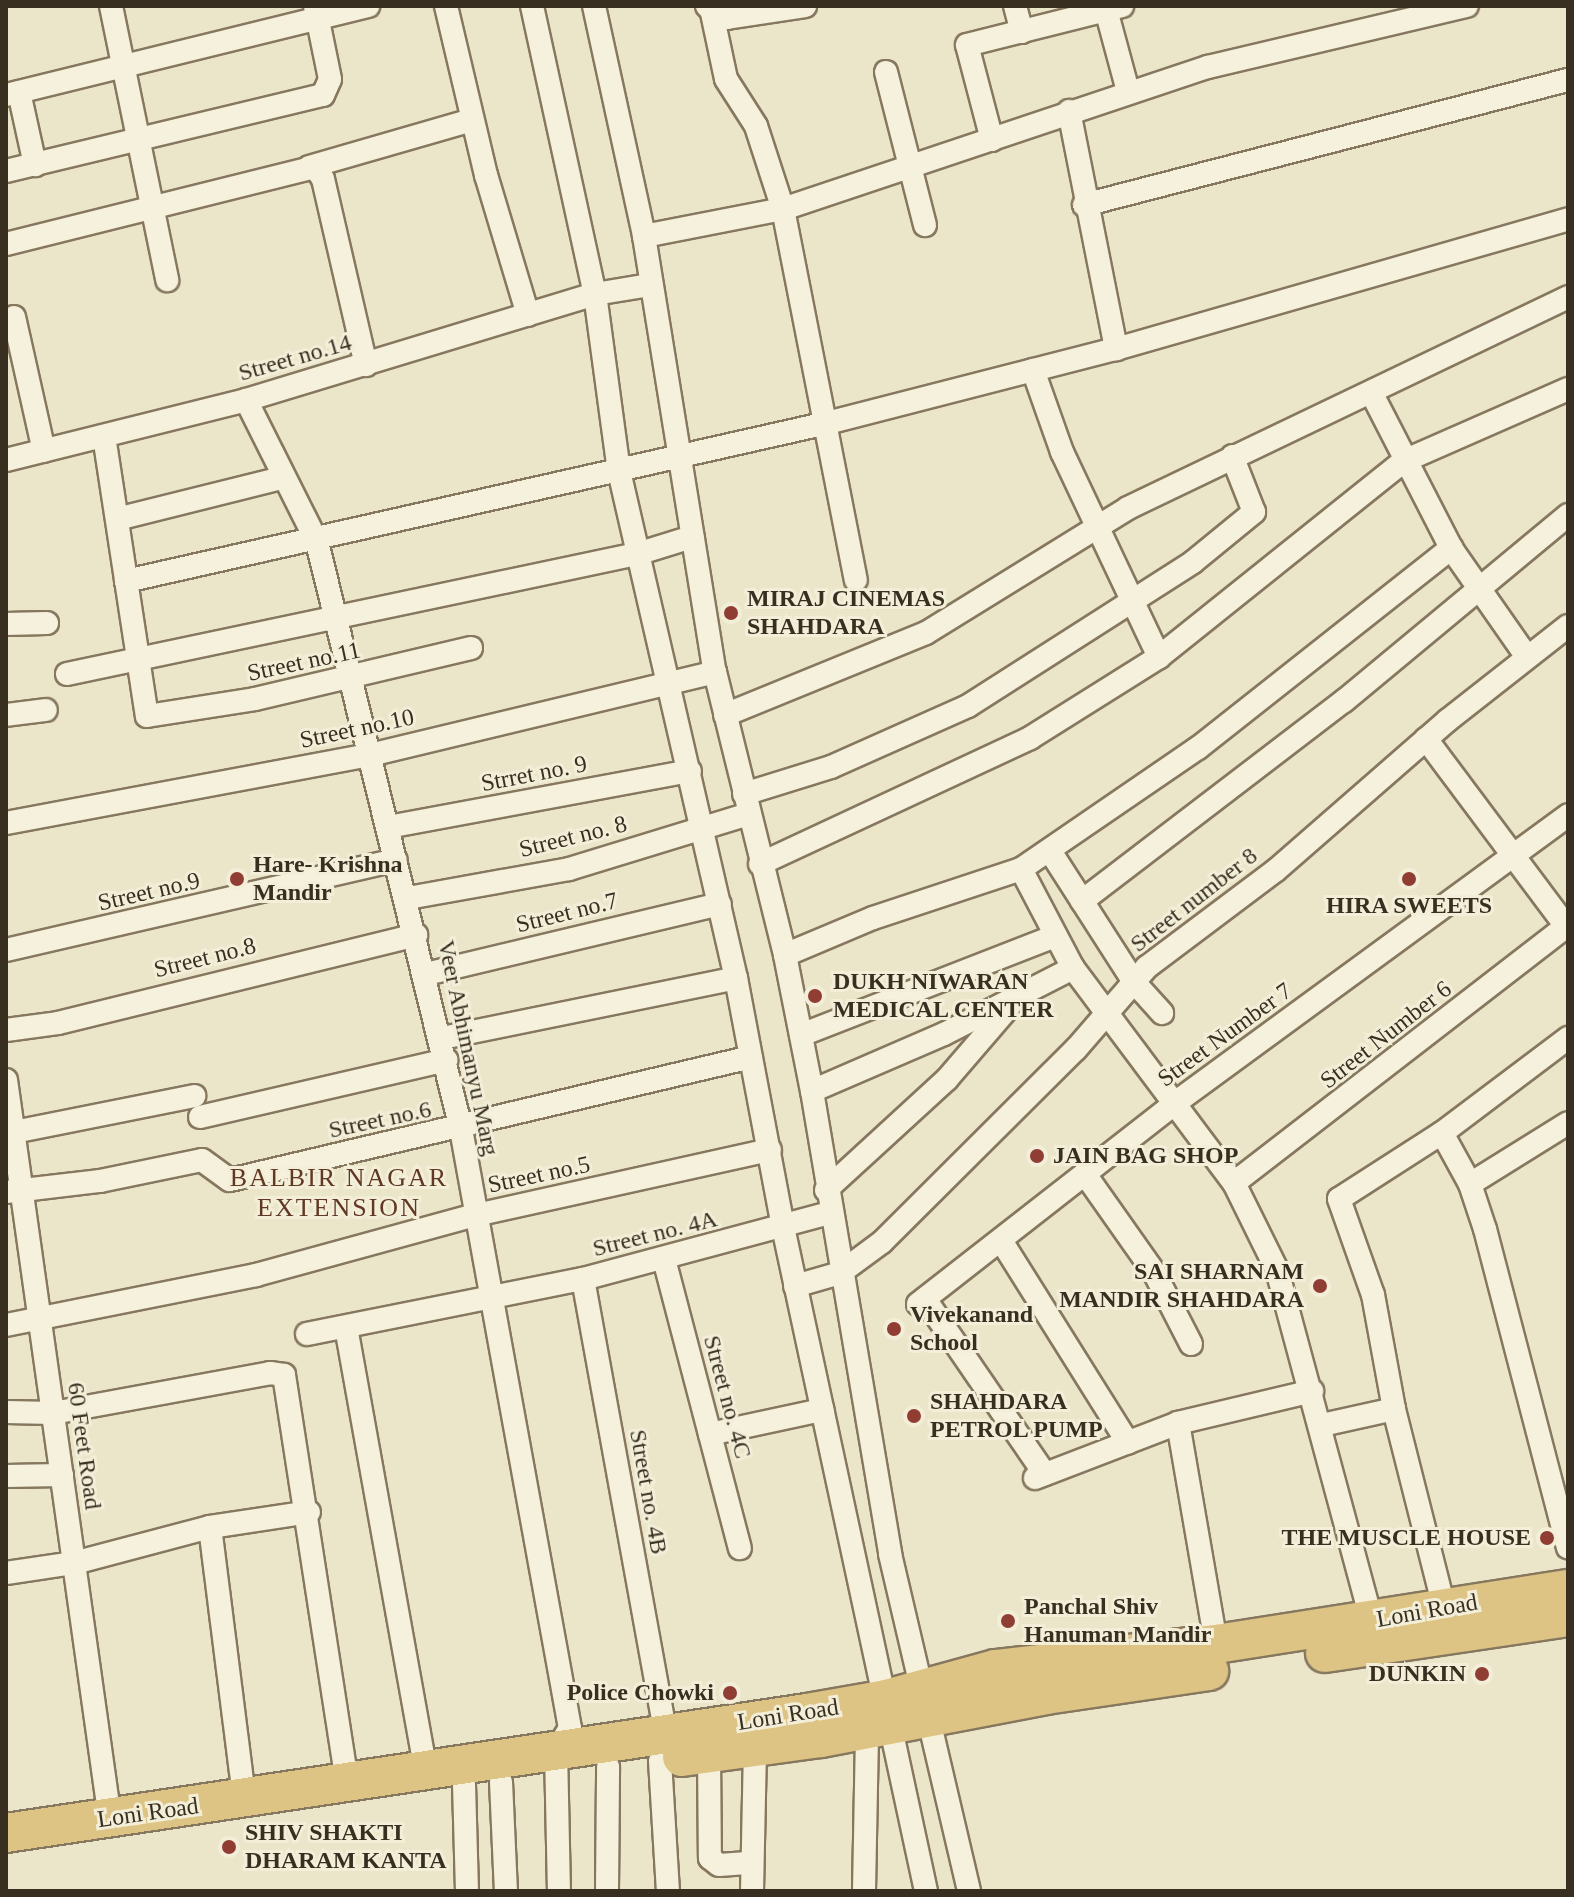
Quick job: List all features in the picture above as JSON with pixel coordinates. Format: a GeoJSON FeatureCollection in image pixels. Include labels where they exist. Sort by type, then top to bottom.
{"type":"FeatureCollection","features":[{"type":"Feature","properties":{"kind":"highway","name":"Loni Road"},"geometry":{"type":"LineString","coordinates":[[6,1853],[483,1783],[561,1751],[608,1767],[755,1747],[902,1717],[1374,1633],[1444,1607],[1568,1589]]}},
{"type":"Feature","properties":{"kind":"highway","name":"Loni Road"},"geometry":{"type":"LineString","coordinates":[[6,1833],[561,1751],[902,1717],[996,1669],[1216,1644],[1568,1617]]}},
{"type":"Feature","properties":{"kind":"street"},"geometry":{"type":"LineString","coordinates":[[111,6],[167,280]]}},
{"type":"Feature","properties":{"kind":"street"},"geometry":{"type":"LineString","coordinates":[[35,165],[12,94],[122,69],[316,13],[368,6]]}},
{"type":"Feature","properties":{"kind":"street"},"geometry":{"type":"LineString","coordinates":[[446,6],[472,120],[528,315]]}},
{"type":"Feature","properties":{"kind":"street"},"geometry":{"type":"LineString","coordinates":[[532,6],[620,290],[649,464],[637,554],[690,771],[714,824],[720,904],[822,1410],[902,1717],[969,1891]]}},
{"type":"Feature","properties":{"kind":"street"},"geometry":{"type":"LineString","coordinates":[[594,6],[644,236],[620,290],[649,464],[692,537],[715,672],[760,864],[785,955],[812,1091],[926,1891]]}},
{"type":"Feature","properties":{"kind":"street"},"geometry":{"type":"LineString","coordinates":[[709,10],[727,18],[805,6]]}},
{"type":"Feature","properties":{"kind":"street"},"geometry":{"type":"LineString","coordinates":[[1015,6],[1022,32]]}},
{"type":"Feature","properties":{"kind":"street"},"geometry":{"type":"LineString","coordinates":[[644,236],[783,209],[1128,91],[1339,33],[1467,6]]}},
{"type":"Feature","properties":{"kind":"street"},"geometry":{"type":"LineString","coordinates":[[992,140],[966,48],[1111,7],[1128,91]]}},
{"type":"Feature","properties":{"kind":"street"},"geometry":{"type":"LineString","coordinates":[[709,10],[726,79],[756,126],[783,209],[856,580]]}},
{"type":"Feature","properties":{"kind":"street"},"geometry":{"type":"LineString","coordinates":[[6,171],[323,95],[330,79],[316,13]]}},
{"type":"Feature","properties":{"kind":"street"},"geometry":{"type":"LineString","coordinates":[[886,72],[907,169],[925,225]]}},
{"type":"Feature","properties":{"kind":"street"},"geometry":{"type":"LineString","coordinates":[[1084,205],[1568,80]]}},
{"type":"Feature","properties":{"kind":"street"},"geometry":{"type":"LineString","coordinates":[[1069,111],[1084,205],[1116,349]]}},
{"type":"Feature","properties":{"kind":"street"},"geometry":{"type":"LineString","coordinates":[[6,244],[152,210],[472,120]]}},
{"type":"Feature","properties":{"kind":"street"},"geometry":{"type":"LineString","coordinates":[[309,167],[320,171],[323,179],[366,365]]}},
{"type":"Feature","properties":{"kind":"street"},"geometry":{"type":"LineString","coordinates":[[126,581],[317,542],[827,423],[1116,349],[1568,219]]}},
{"type":"Feature","properties":{"kind":"street","name":"Street no.14"},"geometry":{"type":"LineString","coordinates":[[6,460],[246,400],[620,290]]}},
{"type":"Feature","properties":{"kind":"street"},"geometry":{"type":"LineString","coordinates":[[725,715],[926,633],[1096,527],[1232,456],[1372,394],[1568,297]]}},
{"type":"Feature","properties":{"kind":"street"},"geometry":{"type":"LineString","coordinates":[[14,317],[44,451]]}},
{"type":"Feature","properties":{"kind":"street"},"geometry":{"type":"LineString","coordinates":[[1033,370],[1096,527],[1159,657]]}},
{"type":"Feature","properties":{"kind":"street"},"geometry":{"type":"LineString","coordinates":[[760,864],[991,761],[1159,657],[1404,461],[1568,389]]}},
{"type":"Feature","properties":{"kind":"street"},"geometry":{"type":"LineString","coordinates":[[1372,394],[1451,548],[1527,657]]}},
{"type":"Feature","properties":{"kind":"street","name":"Veer Abhimanyu Marg"},"geometry":{"type":"LineString","coordinates":[[246,400],[281,478],[317,542],[408,898],[461,1129],[493,1299],[561,1751],[559,1891]]}},
{"type":"Feature","properties":{"kind":"street"},"geometry":{"type":"LineString","coordinates":[[104,436],[138,660]]}},
{"type":"Feature","properties":{"kind":"street","name":"Street no. 8"},"geometry":{"type":"LineString","coordinates":[[408,898],[569,869],[714,824],[746,804],[968,706],[1134,603],[1254,512],[1232,456]]}},
{"type":"Feature","properties":{"kind":"street"},"geometry":{"type":"LineString","coordinates":[[117,519],[281,478]]}},
{"type":"Feature","properties":{"kind":"street"},"geometry":{"type":"LineString","coordinates":[[1082,901],[1480,591],[1568,515]]}},
{"type":"Feature","properties":{"kind":"street"},"geometry":{"type":"LineString","coordinates":[[67,674],[637,554],[692,537]]}},
{"type":"Feature","properties":{"kind":"street"},"geometry":{"type":"LineString","coordinates":[[785,955],[1021,869],[1198,748],[1451,548]]}},
{"type":"Feature","properties":{"kind":"street"},"geometry":{"type":"LineString","coordinates":[[6,624],[47,623]]}},
{"type":"Feature","properties":{"kind":"street","name":"Street number 8"},"geometry":{"type":"LineString","coordinates":[[795,1286],[840,1273],[882,1242],[1108,1015],[1134,982],[1275,871],[1426,739],[1568,626]]}},
{"type":"Feature","properties":{"kind":"street","name":"Street no.11"},"geometry":{"type":"LineString","coordinates":[[138,660],[147,716],[354,678],[471,648]]}},
{"type":"Feature","properties":{"kind":"street","name":"Street no.10"},"geometry":{"type":"LineString","coordinates":[[6,823],[370,755],[715,672]]}},
{"type":"Feature","properties":{"kind":"street"},"geometry":{"type":"LineString","coordinates":[[6,715],[46,710]]}},
{"type":"Feature","properties":{"kind":"street"},"geometry":{"type":"LineString","coordinates":[[1426,739],[1567,927]]}},
{"type":"Feature","properties":{"kind":"street","name":"Strret no. 9"},"geometry":{"type":"LineString","coordinates":[[388,827],[690,771]]}},
{"type":"Feature","properties":{"kind":"street","name":"Street Number 7"},"geometry":{"type":"LineString","coordinates":[[1128,1443],[1040,1476],[922,1302],[1087,1177],[1175,1103],[1568,815]]}},
{"type":"Feature","properties":{"kind":"street"},"geometry":{"type":"LineString","coordinates":[[1050,851],[1134,982],[1162,1013]]}},
{"type":"Feature","properties":{"kind":"street","name":"Street no.9"},"geometry":{"type":"LineString","coordinates":[[6,950],[396,860]]}},
{"type":"Feature","properties":{"kind":"street"},"geometry":{"type":"LineString","coordinates":[[1021,869],[1053,937],[1073,968],[1234,1183],[1288,1297],[1374,1633]]}},
{"type":"Feature","properties":{"kind":"street","name":"Street no.7"},"geometry":{"type":"LineString","coordinates":[[426,974],[720,904]]}},
{"type":"Feature","properties":{"kind":"street","name":"Street Number 6"},"geometry":{"type":"LineString","coordinates":[[1234,1183],[1567,927]]}},
{"type":"Feature","properties":{"kind":"street","name":"Street no.8"},"geometry":{"type":"LineString","coordinates":[[6,1030],[58,1023],[416,935]]}},
{"type":"Feature","properties":{"kind":"street"},"geometry":{"type":"LineString","coordinates":[[801,1035],[1053,937]]}},
{"type":"Feature","properties":{"kind":"street"},"geometry":{"type":"LineString","coordinates":[[812,1091],[1015,1000],[1073,968]]}},
{"type":"Feature","properties":{"kind":"street"},"geometry":{"type":"LineString","coordinates":[[14,1132],[197,1107],[736,978]]}},
{"type":"Feature","properties":{"kind":"street"},"geometry":{"type":"LineString","coordinates":[[826,1190],[947,1079],[1015,1000]]}},
{"type":"Feature","properties":{"kind":"street"},"geometry":{"type":"LineString","coordinates":[[1444,1607],[1394,1409],[1373,1298],[1339,1199],[1442,1133],[1568,1038]]}},
{"type":"Feature","properties":{"kind":"street","name":"Street no.6"},"geometry":{"type":"LineString","coordinates":[[14,1191],[202,1160],[230,1180],[461,1129],[751,1057]]}},
{"type":"Feature","properties":{"kind":"street","name":"60 Feet Road"},"geometry":{"type":"LineString","coordinates":[[7,1088],[14,1132],[14,1191],[40,1319],[110,1819]]}},
{"type":"Feature","properties":{"kind":"street"},"geometry":{"type":"LineString","coordinates":[[1470,1184],[1568,1123]]}},
{"type":"Feature","properties":{"kind":"street"},"geometry":{"type":"LineString","coordinates":[[1442,1133],[1470,1184],[1568,1547]]}},
{"type":"Feature","properties":{"kind":"street","name":"Street no.5"},"geometry":{"type":"LineString","coordinates":[[6,1325],[256,1275],[476,1215],[770,1150]]}},
{"type":"Feature","properties":{"kind":"street"},"geometry":{"type":"LineString","coordinates":[[1087,1177],[1154,1272],[1191,1344]]}},
{"type":"Feature","properties":{"kind":"street","name":"Street no. 4A"},"geometry":{"type":"LineString","coordinates":[[307,1334],[583,1279],[830,1213]]}},
{"type":"Feature","properties":{"kind":"street"},"geometry":{"type":"LineString","coordinates":[[1002,1242],[1128,1443],[1178,1423],[1312,1391]]}},
{"type":"Feature","properties":{"kind":"street","name":"Street no. 4C"},"geometry":{"type":"LineString","coordinates":[[664,1259],[740,1548]]}},
{"type":"Feature","properties":{"kind":"street","name":"Street no. 4B"},"geometry":{"type":"LineString","coordinates":[[583,1279],[662,1714]]}},
{"type":"Feature","properties":{"kind":"street"},"geometry":{"type":"LineString","coordinates":[[346,1327],[426,1771]]}},
{"type":"Feature","properties":{"kind":"street"},"geometry":{"type":"LineString","coordinates":[[6,1412],[53,1413],[279,1373],[287,1382],[309,1512],[347,1783]]}},
{"type":"Feature","properties":{"kind":"street"},"geometry":{"type":"LineString","coordinates":[[1322,1425],[1394,1409]]}},
{"type":"Feature","properties":{"kind":"street"},"geometry":{"type":"LineString","coordinates":[[710,1434],[822,1410]]}},
{"type":"Feature","properties":{"kind":"street"},"geometry":{"type":"LineString","coordinates":[[1178,1423],[1216,1644]]}},
{"type":"Feature","properties":{"kind":"street"},"geometry":{"type":"LineString","coordinates":[[6,1476],[62,1475]]}},
{"type":"Feature","properties":{"kind":"street"},"geometry":{"type":"LineString","coordinates":[[6,1573],[74,1563],[210,1527],[309,1512]]}},
{"type":"Feature","properties":{"kind":"street"},"geometry":{"type":"LineString","coordinates":[[210,1527],[244,1798]]}},
{"type":"Feature","properties":{"kind":"street"},"geometry":{"type":"LineString","coordinates":[[864,1891],[902,1717]]}},
{"type":"Feature","properties":{"kind":"street"},"geometry":{"type":"LineString","coordinates":[[752,1891],[755,1747]]}},
{"type":"Feature","properties":{"kind":"street"},"geometry":{"type":"LineString","coordinates":[[709,1753],[710,1858],[719,1865],[751,1863]]}},
{"type":"Feature","properties":{"kind":"street"},"geometry":{"type":"LineString","coordinates":[[660,1761],[668,1891]]}},
{"type":"Feature","properties":{"kind":"street"},"geometry":{"type":"LineString","coordinates":[[607,1891],[608,1767]]}},
{"type":"Feature","properties":{"kind":"street"},"geometry":{"type":"LineString","coordinates":[[467,1891],[483,1783]]}},
{"type":"Feature","properties":{"kind":"street"},"geometry":{"type":"LineString","coordinates":[[483,1783],[506,1891]]}},
{"type":"Feature","properties":{"kind":"place","name":"MIRAJ CINEMAS SHAHDARA"},"geometry":{"type":"Point","coordinates":[731,613]}},
{"type":"Feature","properties":{"kind":"place","name":"Hare- Krishna Mandir"},"geometry":{"type":"Point","coordinates":[237,879]}},
{"type":"Feature","properties":{"kind":"place","name":"HIRA SWEETS"},"geometry":{"type":"Point","coordinates":[1409,879]}},
{"type":"Feature","properties":{"kind":"place","name":"DUKH NIWARAN MEDICAL CENTER"},"geometry":{"type":"Point","coordinates":[815,996]}},
{"type":"Feature","properties":{"kind":"place","name":"JAIN BAG SHOP"},"geometry":{"type":"Point","coordinates":[1037,1156]}},
{"type":"Feature","properties":{"kind":"place","name":"SAI SHARNAM MANDIR SHAHDARA"},"geometry":{"type":"Point","coordinates":[1320,1286]}},
{"type":"Feature","properties":{"kind":"place","name":"Vivekanand School"},"geometry":{"type":"Point","coordinates":[894,1329]}},
{"type":"Feature","properties":{"kind":"place","name":"SHAHDARA PETROL PUMP"},"geometry":{"type":"Point","coordinates":[914,1416]}},
{"type":"Feature","properties":{"kind":"place","name":"THE MUSCLE HOUSE"},"geometry":{"type":"Point","coordinates":[1547,1538]}},
{"type":"Feature","properties":{"kind":"place","name":"Panchal Shiv Hanuman Mandir"},"geometry":{"type":"Point","coordinates":[1008,1621]}},
{"type":"Feature","properties":{"kind":"place","name":"DUNKIN"},"geometry":{"type":"Point","coordinates":[1482,1674]}},
{"type":"Feature","properties":{"kind":"place","name":"Police Chowki"},"geometry":{"type":"Point","coordinates":[730,1693]}},
{"type":"Feature","properties":{"kind":"place","name":"SHIV SHAKTI DHARAM KANTA"},"geometry":{"type":"Point","coordinates":[229,1847]}},
{"type":"Feature","properties":{"kind":"district","name":"BALBIR NAGAR EXTENSION"},"geometry":{"type":"Point","coordinates":[339,1193]}}]}
